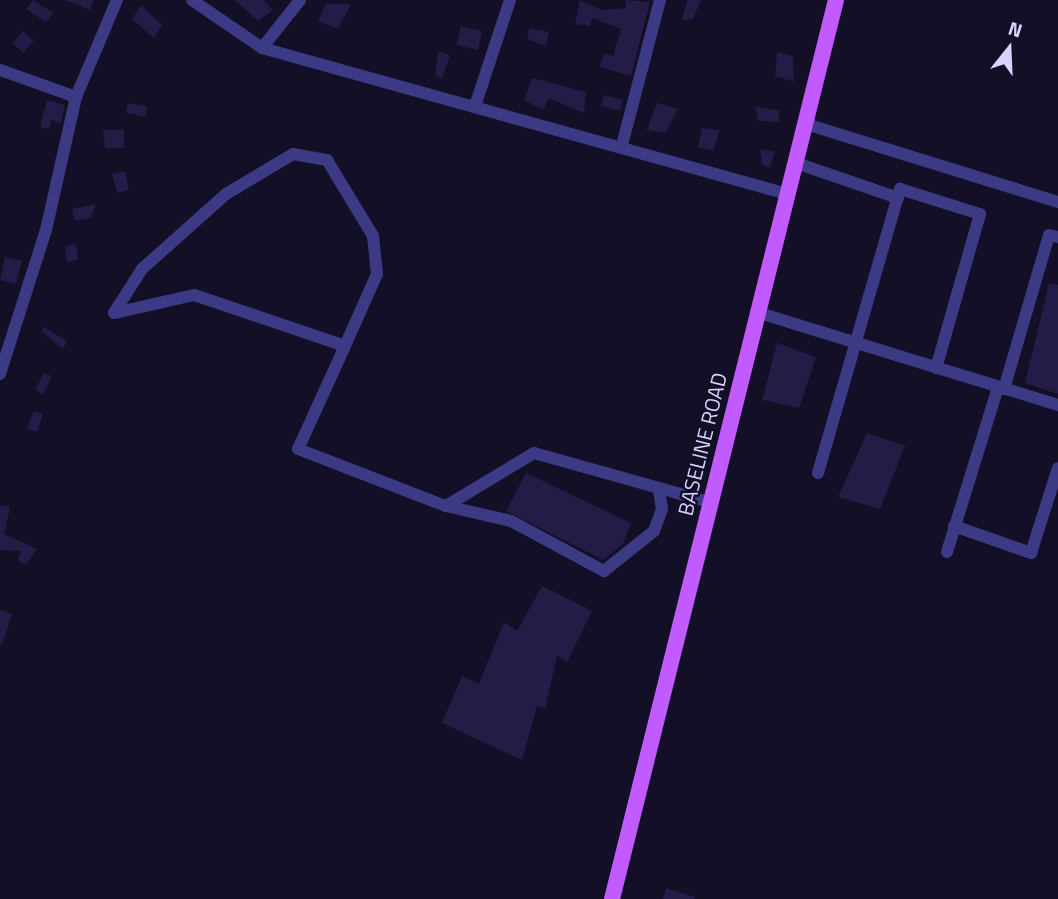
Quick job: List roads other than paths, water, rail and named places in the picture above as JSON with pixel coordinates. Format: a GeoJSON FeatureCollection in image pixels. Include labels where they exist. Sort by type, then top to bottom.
{"type":"FeatureCollection","features":[{"type":"Feature","properties":{"kind":"main road","name":"BASELINE ROAD"},"geometry":{"type":"LineString","coordinates":[[612,899],[756,312],[836,0]]}},
{"type":"Feature","properties":{"kind":"street"},"geometry":{"type":"LineString","coordinates":[[0,374],[46,230],[76,97],[117,0]]}},
{"type":"Feature","properties":{"kind":"street"},"geometry":{"type":"LineString","coordinates":[[192,0],[262,48],[622,145],[788,194]]}},
{"type":"Feature","properties":{"kind":"street"},"geometry":{"type":"LineString","coordinates":[[262,48],[300,0]]}},
{"type":"Feature","properties":{"kind":"street"},"geometry":{"type":"LineString","coordinates":[[475,106],[510,0]]}},
{"type":"Feature","properties":{"kind":"street"},"geometry":{"type":"LineString","coordinates":[[622,145],[660,0]]}},
{"type":"Feature","properties":{"kind":"street"},"geometry":{"type":"LineString","coordinates":[[0,70],[76,97]]}},
{"type":"Feature","properties":{"kind":"street"},"geometry":{"type":"LineString","coordinates":[[806,124],[1058,202]]}},
{"type":"Feature","properties":{"kind":"street"},"geometry":{"type":"LineString","coordinates":[[345,346],[194,295],[114,313],[142,269],[226,194],[293,153],[327,160],[373,236],[377,274],[345,346],[298,449],[446,506],[511,521],[604,571],[654,531],[662,509],[659,489]]}},
{"type":"Feature","properties":{"kind":"street"},"geometry":{"type":"LineString","coordinates":[[796,163],[898,198]]}},
{"type":"Feature","properties":{"kind":"street"},"geometry":{"type":"LineString","coordinates":[[818,473],[900,189],[980,214],[936,368]]}},
{"type":"Feature","properties":{"kind":"street"},"geometry":{"type":"LineString","coordinates":[[947,552],[1049,234],[1058,237]]}},
{"type":"Feature","properties":{"kind":"street"},"geometry":{"type":"LineString","coordinates":[[756,312],[1058,405]]}},
{"type":"Feature","properties":{"kind":"street"},"geometry":{"type":"LineString","coordinates":[[446,506],[534,453],[709,502]]}},
{"type":"Feature","properties":{"kind":"street"},"geometry":{"type":"LineString","coordinates":[[954,526],[1031,553],[1058,468]]}}]}
